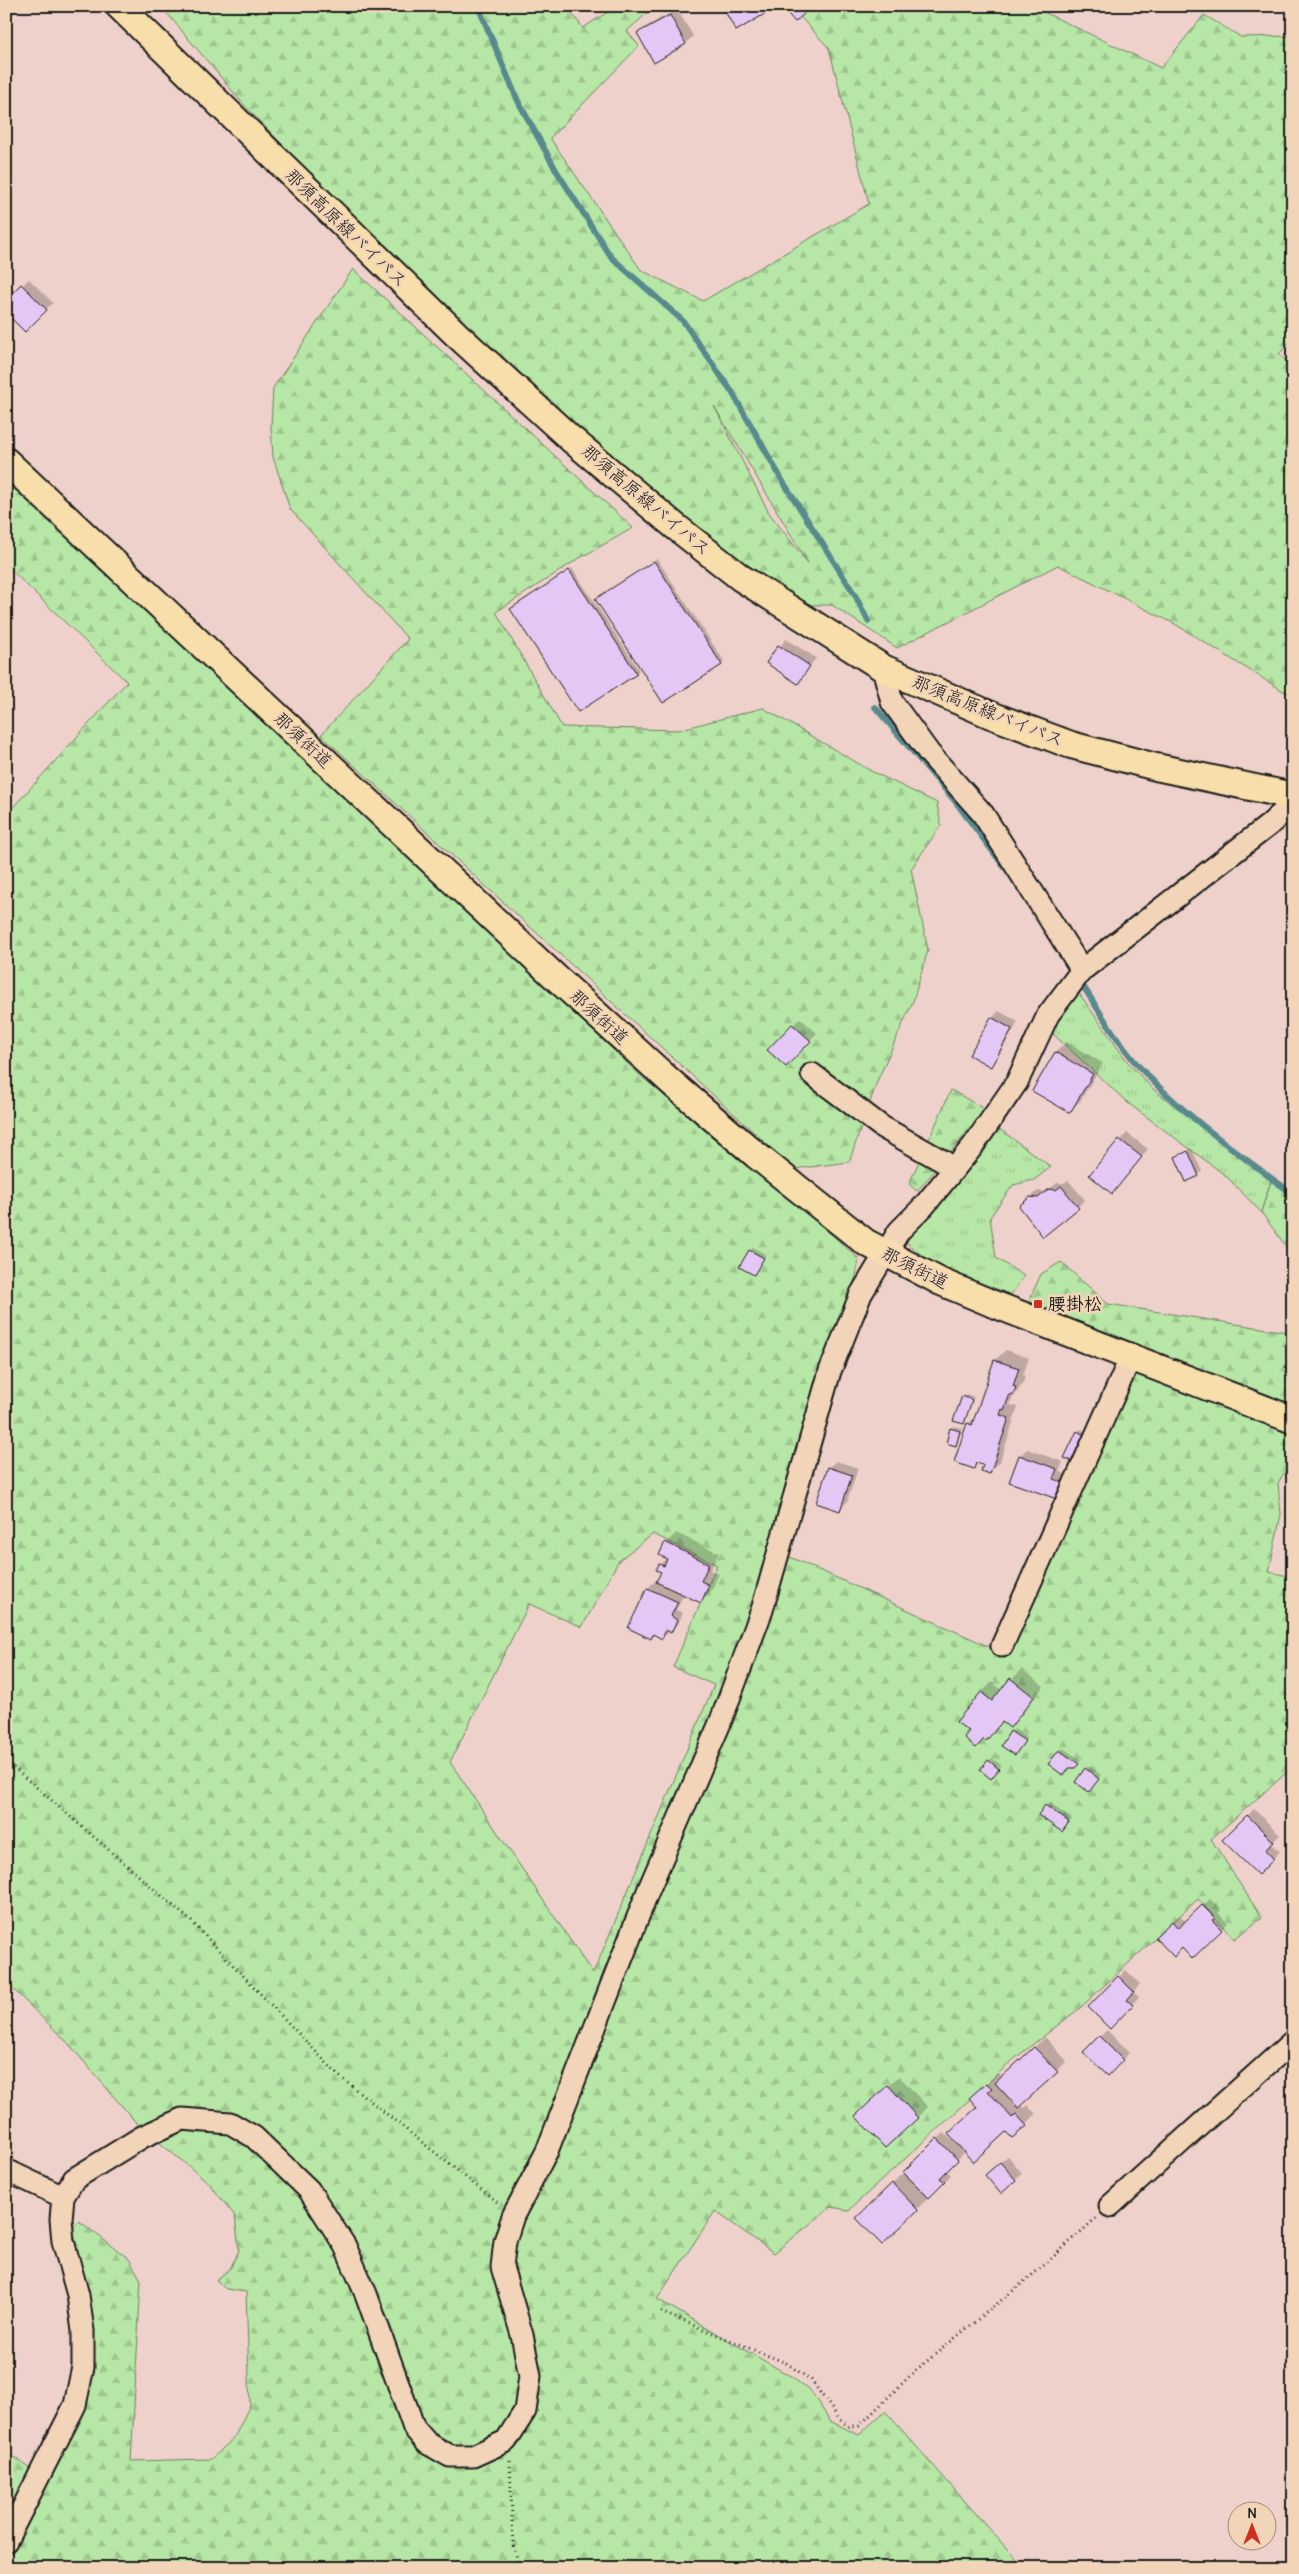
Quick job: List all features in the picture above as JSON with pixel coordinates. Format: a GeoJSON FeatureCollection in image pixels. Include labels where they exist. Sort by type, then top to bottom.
{"type":"FeatureCollection","features":[{"type":"Feature","properties":{"kind":"main road","name":"那須高原線バイパス"},"geometry":{"type":"LineString","coordinates":[[119,6],[442,322],[571,439],[676,527],[741,578],[883,668],[944,696],[1070,745],[1174,771],[1293,796]]}},
{"type":"Feature","properties":{"kind":"main road","name":"那須街道"},"geometry":{"type":"LineString","coordinates":[[6,461],[420,851],[658,1070],[756,1156],[865,1242],[884,1254],[950,1285],[1130,1359],[1293,1420]]}},
{"type":"Feature","properties":{"kind":"street"},"geometry":{"type":"LineString","coordinates":[[883,668],[892,702],[929,754],[983,814],[1082,970]]}},
{"type":"Feature","properties":{"kind":"street"},"geometry":{"type":"LineString","coordinates":[[6,2541],[75,2405],[84,2367],[83,2331],[78,2294],[63,2241],[61,2219],[63,2197],[74,2179],[142,2137],[182,2119],[230,2123],[254,2138],[309,2190],[345,2246],[366,2294],[414,2428],[427,2444],[450,2456],[473,2456],[506,2441],[524,2412],[530,2376],[522,2335],[502,2267],[505,2241],[513,2216],[547,2151],[648,1891],[720,1723],[762,1610],[830,1371],[861,1294],[900,1231],[923,1207],[955,1168],[1017,1082],[1048,1015],[1082,970],[1270,825],[1293,803]]}},
{"type":"Feature","properties":{"kind":"street"},"geometry":{"type":"LineString","coordinates":[[812,1074],[882,1126],[955,1168]]}},
{"type":"Feature","properties":{"kind":"street"},"geometry":{"type":"LineString","coordinates":[[1002,1646],[1130,1359]]}},
{"type":"Feature","properties":{"kind":"street"},"geometry":{"type":"LineString","coordinates":[[1110,2206],[1293,2041]]}},
{"type":"Feature","properties":{"kind":"street"},"geometry":{"type":"LineString","coordinates":[[6,2170],[63,2197]]}},
{"type":"Feature","properties":{"kind":"path"},"geometry":{"type":"LineString","coordinates":[[6,1760],[191,1921],[339,2076],[513,2216]]}},
{"type":"Feature","properties":{"kind":"path"},"geometry":{"type":"LineString","coordinates":[[660,2312],[786,2363],[811,2380],[840,2420],[850,2426],[859,2426],[916,2370],[1042,2267],[1110,2206]]}},
{"type":"Feature","properties":{"kind":"path"},"geometry":{"type":"LineString","coordinates":[[506,2441],[511,2467],[510,2513],[513,2544],[520,2568]]}},
{"type":"Feature","properties":{"kind":"green space"},"geometry":{"type":"Polygon","coordinates":[[[161,6],[566,6],[583,28],[617,6],[655,6],[627,31],[639,46],[550,138],[641,270],[703,301],[869,204],[829,48],[790,6],[1031,6],[1161,68],[1204,15],[1241,37],[1293,36],[1293,339],[1279,354],[1293,368],[1293,697],[1175,624],[1058,565],[897,648],[832,605],[805,605],[723,550],[582,436],[374,239],[245,106],[161,6]],[[714,406],[769,513],[808,563],[714,406]]]}},
{"type":"Feature","properties":{"kind":"green space"},"geometry":{"type":"Polygon","coordinates":[[[353,269],[633,528],[578,559],[496,612],[562,727],[678,730],[763,708],[873,772],[937,803],[941,825],[911,869],[928,950],[913,1001],[878,1079],[849,1162],[794,1169],[321,735],[408,639],[290,509],[273,457],[271,426],[273,388],[353,269]]]}},
{"type":"Feature","properties":{"kind":"green space"},"geometry":{"type":"Polygon","coordinates":[[[6,480],[643,1078],[785,1193],[859,1259],[856,1276],[826,1353],[770,1548],[1010,1656],[1132,1372],[1293,1435],[1293,1457],[1278,1483],[1281,1514],[1269,1572],[1293,1577],[1293,1767],[1211,1839],[1262,1918],[1234,1939],[1198,1899],[1080,2008],[1014,2059],[849,2210],[831,2207],[774,2253],[715,2211],[657,2299],[792,2377],[812,2393],[830,2421],[859,2435],[885,2411],[1024,2568],[6,2568],[6,2451],[47,2482],[79,2411],[71,2227],[79,2221],[129,2259],[141,2280],[131,2461],[211,2459],[234,2438],[250,2405],[246,2292],[226,2289],[216,2280],[230,2269],[239,2250],[235,2216],[208,2182],[139,2126],[68,2043],[6,1982],[6,815],[127,682],[6,565],[6,480]],[[653,1534],[619,1560],[582,1627],[529,1604],[450,1762],[593,1974],[714,1685],[673,1667],[717,1565],[653,1534]]]}},
{"type":"Feature","properties":{"kind":"green space"},"geometry":{"type":"Polygon","coordinates":[[[1078,992],[1127,1061],[1153,1089],[1271,1181],[1261,1212],[1225,1175],[1128,1103],[1053,1034],[1057,1018],[1078,992]]]}},
{"type":"Feature","properties":{"kind":"green space"},"geometry":{"type":"Polygon","coordinates":[[[951,1090],[986,1110],[917,1191],[909,1184],[951,1090]]]}},
{"type":"Feature","properties":{"kind":"green space"},"geometry":{"type":"Polygon","coordinates":[[[994,1125],[1051,1167],[1034,1180],[1013,1185],[990,1217],[996,1258],[1024,1276],[1011,1295],[940,1265],[915,1250],[904,1240],[994,1125]]]}},
{"type":"Feature","properties":{"kind":"green space"},"geometry":{"type":"Polygon","coordinates":[[[1271,1181],[1293,1197],[1293,1256],[1261,1212],[1271,1181]]]}},
{"type":"Feature","properties":{"kind":"green space"},"geometry":{"type":"Polygon","coordinates":[[[1061,1262],[1108,1304],[1293,1333],[1293,1411],[1029,1301],[1041,1274],[1061,1262]]]}},
{"type":"Feature","properties":{"kind":"building"},"geometry":{"type":"Polygon","coordinates":[[[722,6],[778,6],[736,31],[722,6]]]}},
{"type":"Feature","properties":{"kind":"building"},"geometry":{"type":"Polygon","coordinates":[[[785,6],[799,6],[805,13],[795,22],[783,8],[785,6]]]}},
{"type":"Feature","properties":{"kind":"building"},"geometry":{"type":"Polygon","coordinates":[[[670,15],[686,44],[654,63],[637,33],[670,15]]]}},
{"type":"Feature","properties":{"kind":"building"},"geometry":{"type":"Polygon","coordinates":[[[21,284],[47,310],[25,332],[12,319],[6,325],[6,299],[21,284]]]}},
{"type":"Feature","properties":{"kind":"building"},"geometry":{"type":"Polygon","coordinates":[[[654,561],[722,665],[663,703],[595,599],[654,561]]]}},
{"type":"Feature","properties":{"kind":"building"},"geometry":{"type":"Polygon","coordinates":[[[569,570],[637,674],[578,712],[510,609],[569,570]]]}},
{"type":"Feature","properties":{"kind":"building"},"geometry":{"type":"Polygon","coordinates":[[[778,645],[810,666],[798,684],[766,663],[778,645]]]}},
{"type":"Feature","properties":{"kind":"building"},"geometry":{"type":"Polygon","coordinates":[[[991,1017],[1012,1029],[991,1067],[969,1055],[991,1017]]]}},
{"type":"Feature","properties":{"kind":"building"},"geometry":{"type":"Polygon","coordinates":[[[792,1024],[811,1041],[786,1067],[767,1050],[792,1024]]]}},
{"type":"Feature","properties":{"kind":"building"},"geometry":{"type":"Polygon","coordinates":[[[1055,1052],[1093,1074],[1070,1113],[1032,1091],[1055,1052]]]}},
{"type":"Feature","properties":{"kind":"building"},"geometry":{"type":"Polygon","coordinates":[[[1119,1139],[1142,1157],[1112,1194],[1089,1175],[1119,1139]]]}},
{"type":"Feature","properties":{"kind":"building"},"geometry":{"type":"Polygon","coordinates":[[[1188,1151],[1199,1176],[1186,1182],[1175,1157],[1188,1151]]]}},
{"type":"Feature","properties":{"kind":"building"},"geometry":{"type":"Polygon","coordinates":[[[1061,1186],[1079,1208],[1043,1237],[1019,1206],[1030,1197],[1038,1198],[1049,1189],[1056,1190],[1061,1186]]]}},
{"type":"Feature","properties":{"kind":"building"},"geometry":{"type":"Polygon","coordinates":[[[749,1250],[764,1258],[754,1275],[739,1267],[749,1250]]]}},
{"type":"Feature","properties":{"kind":"building"},"geometry":{"type":"Polygon","coordinates":[[[994,1360],[1019,1368],[1013,1386],[1016,1387],[1013,1395],[1010,1394],[1000,1415],[1009,1418],[990,1474],[981,1471],[983,1465],[976,1463],[974,1469],[954,1462],[967,1423],[972,1425],[994,1360]]]}},
{"type":"Feature","properties":{"kind":"building"},"geometry":{"type":"Polygon","coordinates":[[[962,1396],[972,1400],[964,1424],[953,1421],[962,1396]]]}},
{"type":"Feature","properties":{"kind":"building"},"geometry":{"type":"Polygon","coordinates":[[[950,1428],[960,1431],[956,1446],[946,1443],[950,1428]]]}},
{"type":"Feature","properties":{"kind":"building"},"geometry":{"type":"Polygon","coordinates":[[[1077,1431],[1088,1437],[1075,1463],[1064,1458],[1077,1431]]]}},
{"type":"Feature","properties":{"kind":"building"},"geometry":{"type":"Polygon","coordinates":[[[1019,1455],[1057,1469],[1053,1479],[1063,1482],[1057,1499],[1009,1482],[1019,1455]]]}},
{"type":"Feature","properties":{"kind":"building"},"geometry":{"type":"Polygon","coordinates":[[[828,1467],[852,1475],[840,1511],[816,1503],[828,1467]]]}},
{"type":"Feature","properties":{"kind":"building"},"geometry":{"type":"Polygon","coordinates":[[[665,1542],[709,1564],[701,1581],[709,1585],[701,1603],[656,1582],[661,1572],[656,1570],[659,1564],[664,1566],[667,1559],[659,1555],[665,1542]]]}},
{"type":"Feature","properties":{"kind":"building"},"geometry":{"type":"Polygon","coordinates":[[[647,1588],[678,1602],[671,1616],[677,1620],[671,1633],[666,1630],[662,1639],[653,1634],[651,1639],[628,1628],[647,1588]]]}},
{"type":"Feature","properties":{"kind":"building"},"geometry":{"type":"Polygon","coordinates":[[[1010,1678],[1034,1697],[1010,1728],[1002,1722],[986,1741],[984,1739],[976,1748],[964,1737],[969,1731],[956,1722],[981,1692],[992,1701],[1010,1678]]]}},
{"type":"Feature","properties":{"kind":"building"},"geometry":{"type":"Polygon","coordinates":[[[1010,1731],[1025,1741],[1015,1755],[1001,1746],[1010,1731]]]}},
{"type":"Feature","properties":{"kind":"building"},"geometry":{"type":"Polygon","coordinates":[[[1059,1750],[1079,1764],[1075,1768],[1069,1768],[1064,1776],[1048,1764],[1059,1750]]]}},
{"type":"Feature","properties":{"kind":"building"},"geometry":{"type":"Polygon","coordinates":[[[988,1760],[999,1769],[991,1779],[980,1770],[988,1760]]]}},
{"type":"Feature","properties":{"kind":"building"},"geometry":{"type":"Polygon","coordinates":[[[1085,1768],[1099,1779],[1089,1792],[1075,1782],[1085,1768]]]}},
{"type":"Feature","properties":{"kind":"building"},"geometry":{"type":"Polygon","coordinates":[[[1045,1805],[1069,1822],[1062,1832],[1038,1815],[1045,1805]]]}},
{"type":"Feature","properties":{"kind":"building"},"geometry":{"type":"Polygon","coordinates":[[[1247,1815],[1274,1842],[1265,1850],[1274,1859],[1258,1875],[1222,1840],[1247,1815]]]}},
{"type":"Feature","properties":{"kind":"building"},"geometry":{"type":"Polygon","coordinates":[[[1202,1905],[1215,1918],[1212,1920],[1222,1930],[1192,1959],[1182,1948],[1174,1957],[1155,1937],[1172,1921],[1178,1928],[1202,1905]]]}},
{"type":"Feature","properties":{"kind":"building"},"geometry":{"type":"Polygon","coordinates":[[[1118,1976],[1134,1992],[1127,2000],[1133,2005],[1110,2029],[1088,2007],[1118,1976]]]}},
{"type":"Feature","properties":{"kind":"building"},"geometry":{"type":"Polygon","coordinates":[[[1099,2036],[1123,2060],[1108,2076],[1083,2052],[1099,2036]]]}},
{"type":"Feature","properties":{"kind":"building"},"geometry":{"type":"Polygon","coordinates":[[[1034,2047],[1058,2072],[1018,2108],[995,2083],[1034,2047]]]}},
{"type":"Feature","properties":{"kind":"building"},"geometry":{"type":"Polygon","coordinates":[[[986,2083],[992,2088],[988,2091],[1012,2118],[1016,2114],[1027,2126],[1012,2138],[1006,2132],[973,2162],[948,2134],[977,2107],[969,2098],[986,2083]]]}},
{"type":"Feature","properties":{"kind":"building"},"geometry":{"type":"Polygon","coordinates":[[[888,2085],[918,2118],[885,2148],[855,2116],[888,2085]]]}},
{"type":"Feature","properties":{"kind":"building"},"geometry":{"type":"Polygon","coordinates":[[[937,2138],[958,2160],[940,2178],[945,2182],[929,2198],[903,2172],[937,2138]]]}},
{"type":"Feature","properties":{"kind":"building"},"geometry":{"type":"Polygon","coordinates":[[[1000,2162],[1016,2180],[1001,2194],[985,2175],[1000,2162]]]}},
{"type":"Feature","properties":{"kind":"building"},"geometry":{"type":"Polygon","coordinates":[[[892,2183],[918,2210],[882,2245],[856,2218],[892,2183]]]}},
{"type":"Feature","properties":{"kind":"waterway"},"geometry":{"type":"LineString","coordinates":[[478,6],[518,101],[556,170],[611,257],[683,321],[732,392],[782,480],[855,595],[868,621]]}},
{"type":"Feature","properties":{"kind":"waterway"},"geometry":{"type":"LineString","coordinates":[[875,707],[955,801],[1005,868]]}},
{"type":"Feature","properties":{"kind":"waterway"},"geometry":{"type":"LineString","coordinates":[[1079,980],[1120,1042],[1152,1080],[1210,1132],[1293,1194]]}},
{"type":"Feature","properties":{"kind":"place","name":"腰掛松"},"geometry":{"type":"Point","coordinates":[1038,1304]}}]}
